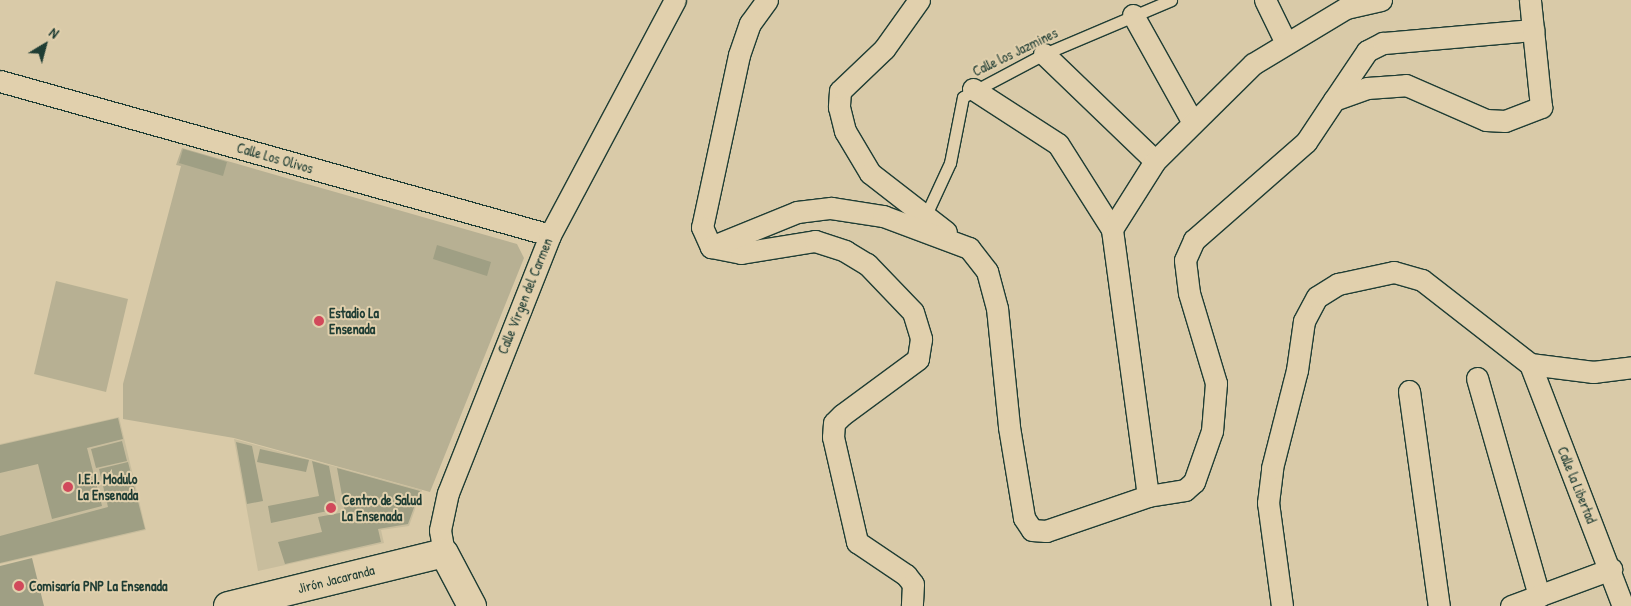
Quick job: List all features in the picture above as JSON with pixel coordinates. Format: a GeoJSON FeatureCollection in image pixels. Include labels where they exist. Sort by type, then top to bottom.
{"type":"FeatureCollection","features":[{"type":"Feature","properties":{"kind":"street","name":"Calle Virgen del Carmen"},"geometry":{"type":"LineString","coordinates":[[472,606],[444,553],[440,530],[448,493],[550,234],[675,0]]}},
{"type":"Feature","properties":{"kind":"street"},"geometry":{"type":"LineString","coordinates":[[710,247],[702,227],[739,55],[750,23],[766,0]]}},
{"type":"Feature","properties":{"kind":"street"},"geometry":{"type":"LineString","coordinates":[[919,0],[884,49],[840,91],[839,106],[845,131],[870,173],[925,217],[969,248],[987,271],[997,308],[1009,427],[1024,518],[1032,530],[1046,531],[1148,496],[1185,490],[1194,482],[1212,431],[1216,383],[1189,294],[1185,260],[1194,240],[1306,142],[1367,51],[1383,43],[1533,30]]}},
{"type":"Feature","properties":{"kind":"street"},"geometry":{"type":"LineString","coordinates":[[1265,0],[1286,43]]}},
{"type":"Feature","properties":{"kind":"street"},"geometry":{"type":"LineString","coordinates":[[1112,229],[1155,161],[1192,121],[1254,64],[1346,8],[1381,0]]}},
{"type":"Feature","properties":{"kind":"street"},"geometry":{"type":"LineString","coordinates":[[1334,100],[1368,88],[1406,85],[1486,120],[1505,121],[1541,107],[1530,0]]}},
{"type":"Feature","properties":{"kind":"street"},"geometry":{"type":"LineString","coordinates":[[1133,15],[1192,121]]}},
{"type":"Feature","properties":{"kind":"street"},"geometry":{"type":"LineString","coordinates":[[1044,54],[1155,161]]}},
{"type":"Feature","properties":{"kind":"street","name":"Calle Los Olivos"},"geometry":{"type":"LineString","coordinates":[[0,82],[550,234]]}},
{"type":"Feature","properties":{"kind":"street"},"geometry":{"type":"LineString","coordinates":[[973,89],[1058,144],[1112,229],[1148,496]]}},
{"type":"Feature","properties":{"kind":"street"},"geometry":{"type":"LineString","coordinates":[[710,247],[797,212],[831,208],[882,216],[969,248]]}},
{"type":"Feature","properties":{"kind":"street"},"geometry":{"type":"LineString","coordinates":[[710,247],[741,253],[815,241],[867,264],[913,312],[921,339],[918,360],[842,415],[834,423],[833,437],[857,542],[906,575],[913,584],[912,606]]}},
{"type":"Feature","properties":{"kind":"street"},"geometry":{"type":"LineString","coordinates":[[1282,606],[1268,503],[1272,468],[1297,370],[1304,321],[1316,297],[1338,284],[1394,272],[1422,280],[1530,364],[1593,372],[1631,367]]}},
{"type":"Feature","properties":{"kind":"street","name":"Calle la Libertad"},"geometry":{"type":"LineString","coordinates":[[1530,364],[1611,569],[1623,606]]}},
{"type":"Feature","properties":{"kind":"street"},"geometry":{"type":"LineString","coordinates":[[1477,378],[1539,596]]}},
{"type":"Feature","properties":{"kind":"street"},"geometry":{"type":"LineString","coordinates":[[1409,391],[1438,606]]}},
{"type":"Feature","properties":{"kind":"street","name":"Jirón Jacaranda"},"geometry":{"type":"LineString","coordinates":[[228,606],[444,553]]}},
{"type":"Feature","properties":{"kind":"street"},"geometry":{"type":"LineString","coordinates":[[1511,606],[1611,569]]}},
{"type":"Feature","properties":{"kind":"lane","name":"Calle los Jazmines"},"geometry":{"type":"LineString","coordinates":[[925,217],[950,163],[963,97],[973,89],[1044,54],[1171,0]]}},
{"type":"Feature","properties":{"kind":"shaded area","name":"Estadio La Ensenada"},"geometry":{"type":"Polygon","coordinates":[[[182,148],[517,244],[524,258],[430,492],[234,438],[123,419],[123,384],[181,166],[176,165],[182,148]]]}},
{"type":"Feature","properties":{"kind":"shaded area"},"geometry":{"type":"Polygon","coordinates":[[[56,281],[128,299],[106,392],[34,374],[56,281]]]}},
{"type":"Feature","properties":{"kind":"shaded area","name":"I.E.I. Modulo La Ensenada"},"geometry":{"type":"Polygon","coordinates":[[[119,417],[146,530],[0,564],[0,444],[119,417]]]}},
{"type":"Feature","properties":{"kind":"shaded area","name":"Centro de Salud La Ensenada"},"geometry":{"type":"Polygon","coordinates":[[[234,439],[422,490],[409,526],[381,530],[384,543],[258,571],[234,439]]]}},
{"type":"Feature","properties":{"kind":"building"},"geometry":{"type":"Polygon","coordinates":[[[183,149],[227,162],[223,176],[179,163],[183,149]]]}},
{"type":"Feature","properties":{"kind":"building"},"geometry":{"type":"Polygon","coordinates":[[[437,245],[491,262],[487,276],[433,259],[437,245]]]}},
{"type":"Feature","properties":{"kind":"building"},"geometry":{"type":"Polygon","coordinates":[[[118,418],[123,439],[87,448],[102,506],[52,519],[38,464],[0,473],[0,445],[118,418]]]}},
{"type":"Feature","properties":{"kind":"building"},"geometry":{"type":"Polygon","coordinates":[[[122,441],[127,461],[96,468],[91,449],[122,441]]]}},
{"type":"Feature","properties":{"kind":"building"},"geometry":{"type":"Polygon","coordinates":[[[236,442],[252,446],[263,501],[247,504],[236,442]]]}},
{"type":"Feature","properties":{"kind":"building"},"geometry":{"type":"Polygon","coordinates":[[[260,449],[309,460],[306,472],[257,462],[260,449]]]}},
{"type":"Feature","properties":{"kind":"building"},"geometry":{"type":"Polygon","coordinates":[[[312,461],[329,466],[337,509],[271,523],[268,506],[319,496],[312,461]]]}},
{"type":"Feature","properties":{"kind":"building"},"geometry":{"type":"Polygon","coordinates":[[[128,462],[145,529],[0,563],[0,536],[108,507],[99,469],[128,462]]]}},
{"type":"Feature","properties":{"kind":"building"},"geometry":{"type":"Polygon","coordinates":[[[337,468],[420,491],[408,524],[378,529],[381,542],[285,564],[278,542],[322,532],[318,517],[345,512],[337,468]]]}},
{"type":"Feature","properties":{"kind":"building","name":"Comisaría PNP La Ensenada"},"geometry":{"type":"Polygon","coordinates":[[[32,558],[44,606],[0,606],[0,566],[32,558]]]}},
{"type":"Feature","properties":{"kind":"place","name":"Estadio La Ensenada"},"geometry":{"type":"Point","coordinates":[319,321]}},
{"type":"Feature","properties":{"kind":"place","name":"I.E.I. Modulo La Ensenada"},"geometry":{"type":"Point","coordinates":[68,487]}},
{"type":"Feature","properties":{"kind":"place","name":"Centro de Salud La Ensenada"},"geometry":{"type":"Point","coordinates":[331,508]}},
{"type":"Feature","properties":{"kind":"place","name":"Comisaría PNP La Ensenada"},"geometry":{"type":"Point","coordinates":[19,586]}}]}
